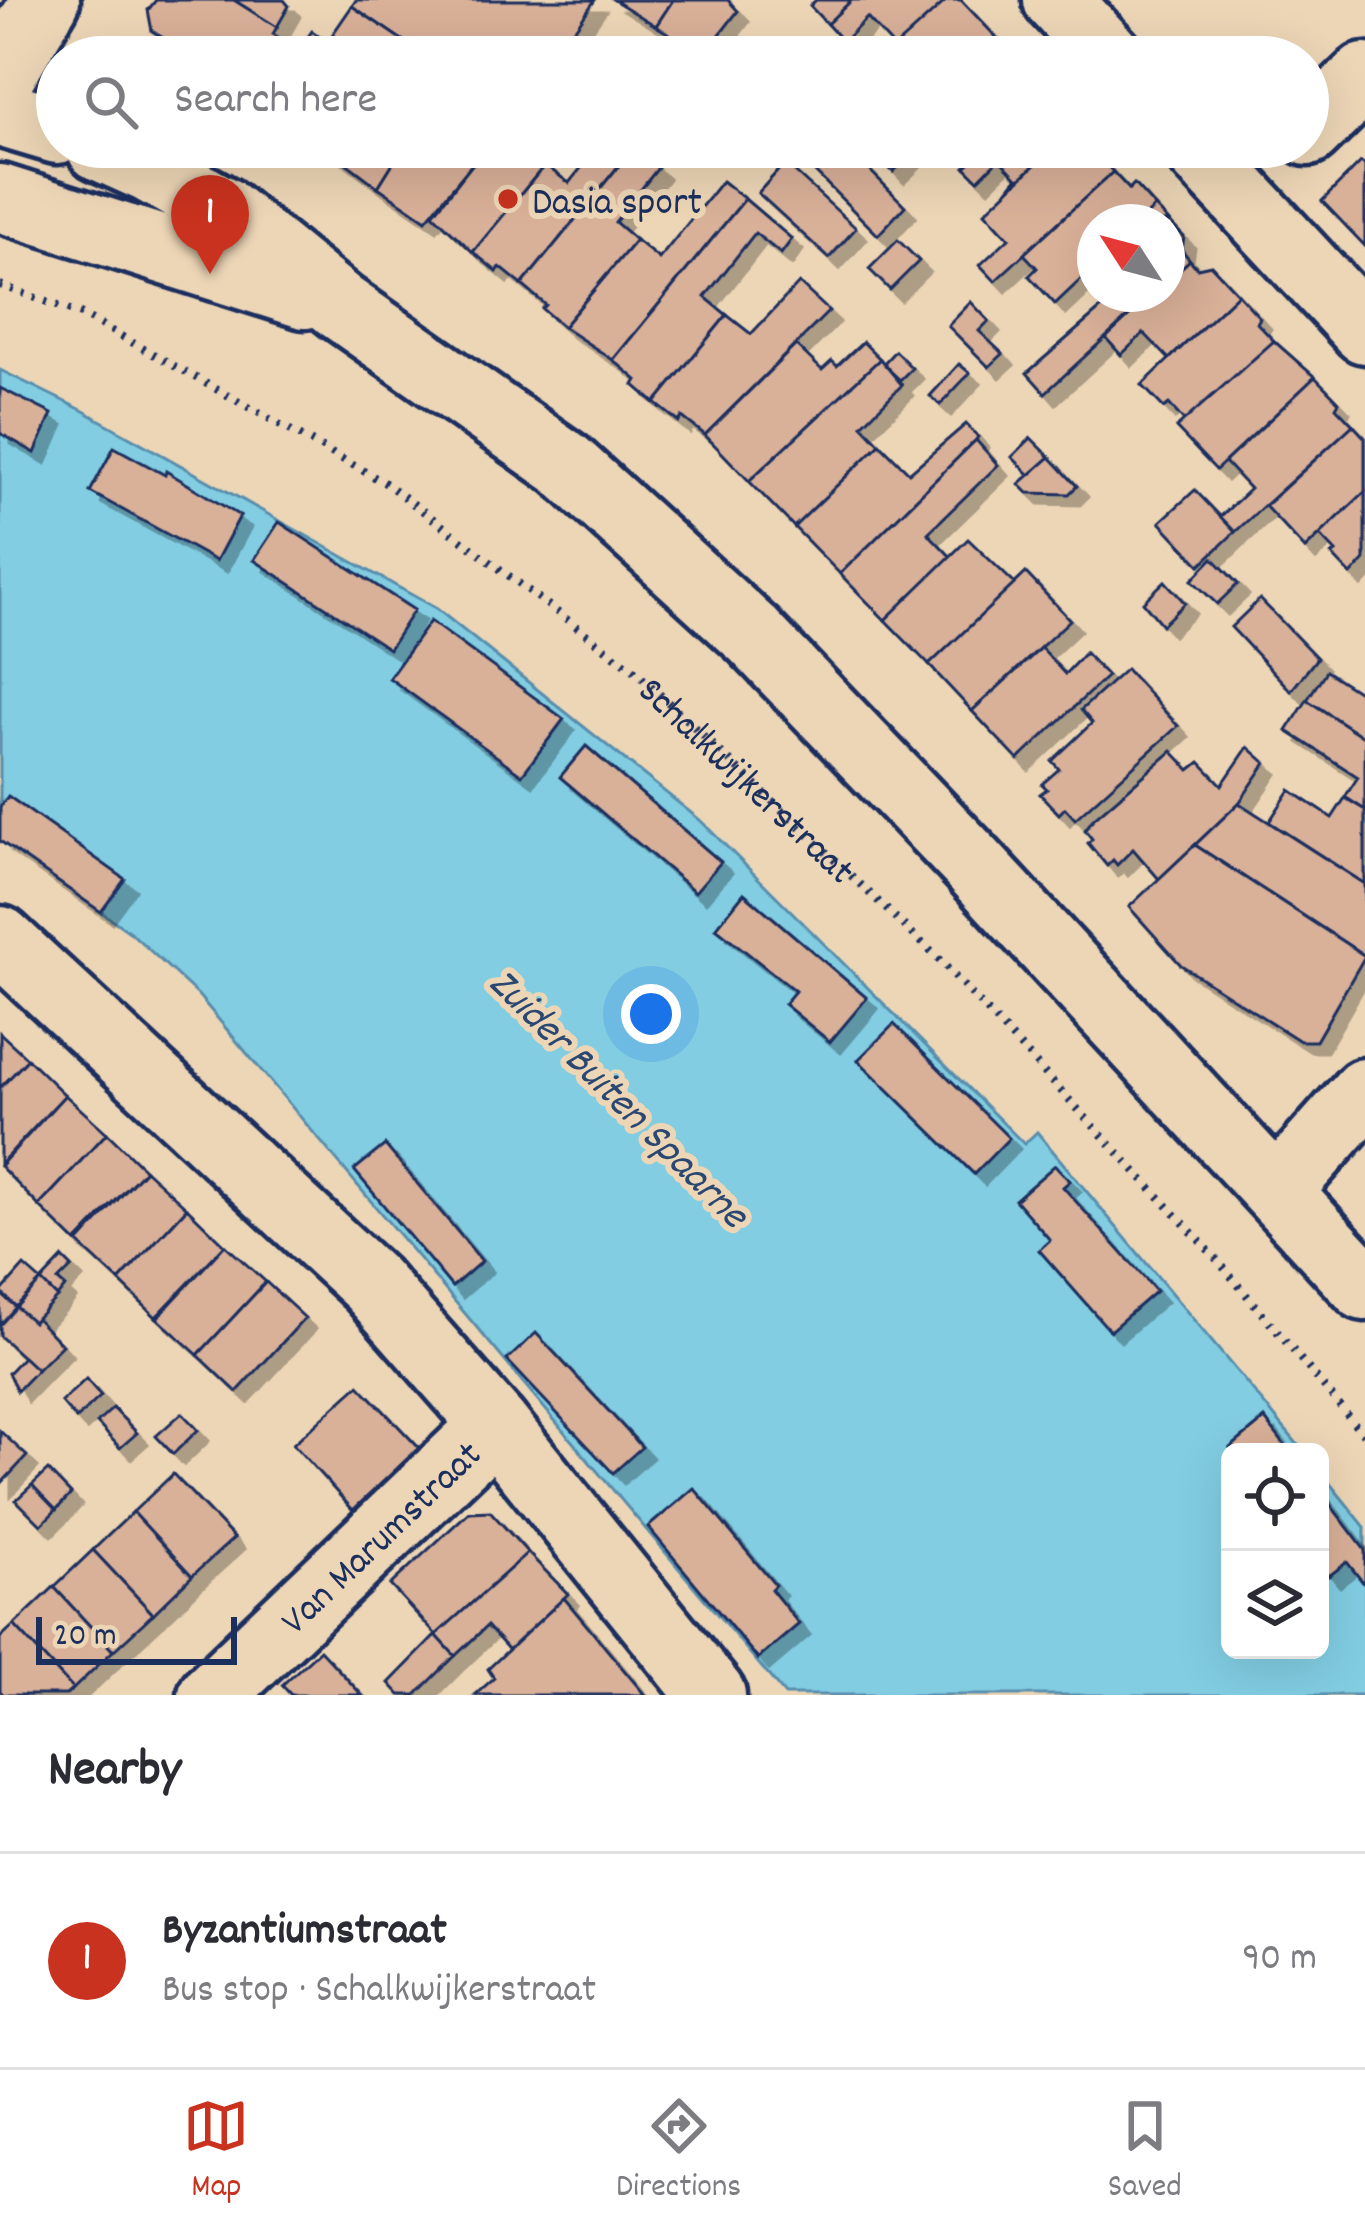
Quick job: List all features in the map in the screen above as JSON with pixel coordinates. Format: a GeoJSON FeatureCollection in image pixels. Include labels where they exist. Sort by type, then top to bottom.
{"type":"FeatureCollection","features":[{"type":"Feature","properties":{"kind":"street"},"geometry":{"type":"LineString","coordinates":[[36,112],[1,83],[46,0]]}},
{"type":"Feature","properties":{"kind":"street"},"geometry":{"type":"LineString","coordinates":[[1057,0],[1090,36]]}},
{"type":"Feature","properties":{"kind":"street"},"geometry":{"type":"LineString","coordinates":[[1329,112],[1365,77]]}},
{"type":"Feature","properties":{"kind":"street"},"geometry":{"type":"LineString","coordinates":[[147,168],[222,210],[341,307],[565,464],[752,635],[1279,1190],[1365,1287]]}},
{"type":"Feature","properties":{"kind":"street"},"geometry":{"type":"LineString","coordinates":[[1215,168],[1365,330]]}},
{"type":"Feature","properties":{"kind":"street"},"geometry":{"type":"LineString","coordinates":[[1242,196],[1271,168]]}},
{"type":"Feature","properties":{"kind":"street"},"geometry":{"type":"LineString","coordinates":[[0,198],[341,307]]}},
{"type":"Feature","properties":{"kind":"street"},"geometry":{"type":"LineString","coordinates":[[2,946],[371,1284],[495,1425],[712,1695]]}},
{"type":"Feature","properties":{"kind":"street"},"geometry":{"type":"LineString","coordinates":[[1279,1190],[1365,1092]]}},
{"type":"Feature","properties":{"kind":"street","name":"Van Marumstraat"},"geometry":{"type":"LineString","coordinates":[[212,1695],[495,1425]]}},
{"type":"Feature","properties":{"kind":"path","name":"Schalkwijkerstraat"},"geometry":{"type":"LineString","coordinates":[[0,285],[81,314],[387,484],[634,670],[937,958],[1213,1255],[1365,1436]]}},
{"type":"Feature","properties":{"kind":"water","name":"Zuider Buiten Spaarne"},"geometry":{"type":"Polygon","coordinates":[[[0,370],[82,410],[437,609],[700,820],[1024,1144],[1037,1132],[1296,1443],[1221,1443],[1221,1659],[1329,1659],[1329,1482],[1365,1527],[1365,1695],[785,1695],[198,995],[131,933],[0,841],[0,370]]]}},
{"type":"Feature","properties":{"kind":"building"},"geometry":{"type":"Polygon","coordinates":[[[156,0],[234,0],[277,27],[276,36],[160,36],[152,31],[148,10],[156,0]]]}},
{"type":"Feature","properties":{"kind":"building"},"geometry":{"type":"Polygon","coordinates":[[[234,0],[284,0],[289,6],[277,27],[234,0]]]}},
{"type":"Feature","properties":{"kind":"building"},"geometry":{"type":"Polygon","coordinates":[[[356,0],[595,0],[570,36],[396,36],[352,6],[356,0]]]}},
{"type":"Feature","properties":{"kind":"building"},"geometry":{"type":"Polygon","coordinates":[[[614,0],[673,0],[656,26],[614,0]]]}},
{"type":"Feature","properties":{"kind":"building"},"geometry":{"type":"Polygon","coordinates":[[[673,0],[728,0],[738,11],[719,36],[673,36],[656,26],[673,0]]]}},
{"type":"Feature","properties":{"kind":"building"},"geometry":{"type":"Polygon","coordinates":[[[816,0],[852,0],[827,24],[810,6],[816,0]]]}},
{"type":"Feature","properties":{"kind":"building"},"geometry":{"type":"Polygon","coordinates":[[[852,0],[947,0],[908,36],[884,36],[867,18],[849,36],[838,36],[827,24],[852,0]]]}},
{"type":"Feature","properties":{"kind":"building"},"geometry":{"type":"Polygon","coordinates":[[[947,0],[961,0],[995,36],[907,36],[947,0]]]}},
{"type":"Feature","properties":{"kind":"building"},"geometry":{"type":"Polygon","coordinates":[[[352,6],[396,36],[331,36],[352,6]]]}},
{"type":"Feature","properties":{"kind":"building"},"geometry":{"type":"Polygon","coordinates":[[[1361,162],[1365,165],[1365,246],[1322,201],[1361,162]]]}},
{"type":"Feature","properties":{"kind":"building"},"geometry":{"type":"Polygon","coordinates":[[[353,168],[390,168],[378,187],[353,168]]]}},
{"type":"Feature","properties":{"kind":"building"},"geometry":{"type":"Polygon","coordinates":[[[390,168],[469,168],[426,220],[378,187],[390,168]]]}},
{"type":"Feature","properties":{"kind":"building"},"geometry":{"type":"Polygon","coordinates":[[[469,168],[543,168],[473,252],[433,214],[469,168]]]}},
{"type":"Feature","properties":{"kind":"building"},"geometry":{"type":"Polygon","coordinates":[[[543,168],[569,183],[581,168],[617,168],[522,285],[473,252],[543,168]]]}},
{"type":"Feature","properties":{"kind":"building"},"geometry":{"type":"Polygon","coordinates":[[[617,168],[658,168],[615,222],[636,240],[563,327],[522,285],[617,168]]]}},
{"type":"Feature","properties":{"kind":"building"},"geometry":{"type":"Polygon","coordinates":[[[780,168],[790,168],[856,228],[829,258],[758,193],[780,168]]]}},
{"type":"Feature","properties":{"kind":"building"},"geometry":{"type":"Polygon","coordinates":[[[811,168],[868,168],[905,206],[878,235],[811,168]]]}},
{"type":"Feature","properties":{"kind":"building"},"geometry":{"type":"Polygon","coordinates":[[[966,168],[990,168],[978,180],[966,168]]]}},
{"type":"Feature","properties":{"kind":"building"},"geometry":{"type":"Polygon","coordinates":[[[1008,168],[1032,168],[1007,191],[1017,178],[1008,168]]]}},
{"type":"Feature","properties":{"kind":"building"},"geometry":{"type":"Polygon","coordinates":[[[1032,168],[1109,168],[1113,172],[995,281],[980,265],[1009,238],[985,212],[1032,168]]]}},
{"type":"Feature","properties":{"kind":"building"},"geometry":{"type":"Polygon","coordinates":[[[1113,172],[1129,189],[1134,184],[1152,204],[1078,204],[1113,172]]]}},
{"type":"Feature","properties":{"kind":"building"},"geometry":{"type":"Polygon","coordinates":[[[722,181],[745,199],[613,360],[563,327],[636,240],[659,259],[722,181]]]}},
{"type":"Feature","properties":{"kind":"building"},"geometry":{"type":"Polygon","coordinates":[[[745,199],[792,239],[781,254],[755,233],[705,297],[727,315],[655,403],[613,360],[745,199]]]}},
{"type":"Feature","properties":{"kind":"building"},"geometry":{"type":"Polygon","coordinates":[[[1077,205],[1077,283],[1055,304],[1029,276],[1037,268],[1024,254],[1077,205]]]}},
{"type":"Feature","properties":{"kind":"building"},"geometry":{"type":"Polygon","coordinates":[[[898,240],[919,261],[890,290],[869,269],[898,240]]]}},
{"type":"Feature","properties":{"kind":"building"},"geometry":{"type":"Polygon","coordinates":[[[1190,260],[1197,268],[1211,265],[1238,294],[1169,359],[1144,333],[1121,355],[1106,338],[1134,312],[1185,312],[1185,265],[1190,260]]]}},
{"type":"Feature","properties":{"kind":"building"},"geometry":{"type":"Polygon","coordinates":[[[799,283],[829,311],[705,435],[655,403],[727,315],[751,334],[799,283]]]}},
{"type":"Feature","properties":{"kind":"building"},"geometry":{"type":"Polygon","coordinates":[[[1238,294],[1274,341],[1185,422],[1142,385],[1238,294]]]}},
{"type":"Feature","properties":{"kind":"building"},"geometry":{"type":"Polygon","coordinates":[[[971,302],[989,321],[979,331],[1003,354],[989,367],[948,326],[971,302]]]}},
{"type":"Feature","properties":{"kind":"building"},"geometry":{"type":"Polygon","coordinates":[[[1097,312],[1133,312],[1045,393],[1027,373],[1097,312]]]}},
{"type":"Feature","properties":{"kind":"building"},"geometry":{"type":"Polygon","coordinates":[[[1274,341],[1315,377],[1216,470],[1176,428],[1274,341]]]}},
{"type":"Feature","properties":{"kind":"building"},"geometry":{"type":"Polygon","coordinates":[[[863,342],[880,359],[749,481],[705,435],[796,345],[822,370],[832,361],[837,366],[863,342]]]}},
{"type":"Feature","properties":{"kind":"building"},"geometry":{"type":"Polygon","coordinates":[[[895,351],[912,368],[900,380],[883,364],[895,351]]]}},
{"type":"Feature","properties":{"kind":"building"},"geometry":{"type":"Polygon","coordinates":[[[880,359],[902,385],[862,425],[880,444],[794,527],[749,481],[880,359]]]}},
{"type":"Feature","properties":{"kind":"building"},"geometry":{"type":"Polygon","coordinates":[[[959,364],[970,373],[940,405],[930,396],[959,364]]]}},
{"type":"Feature","properties":{"kind":"building"},"geometry":{"type":"Polygon","coordinates":[[[1315,377],[1353,425],[1235,532],[1220,517],[1250,489],[1225,462],[1315,377]]]}},
{"type":"Feature","properties":{"kind":"building"},"geometry":{"type":"Polygon","coordinates":[[[0,388],[52,414],[35,453],[0,433],[0,388]]]}},
{"type":"Feature","properties":{"kind":"building"},"geometry":{"type":"Polygon","coordinates":[[[966,424],[976,440],[840,574],[794,527],[880,444],[909,473],[966,424]]]}},
{"type":"Feature","properties":{"kind":"building"},"geometry":{"type":"Polygon","coordinates":[[[1353,425],[1365,438],[1365,492],[1305,549],[1265,506],[1353,425]]]}},
{"type":"Feature","properties":{"kind":"building"},"geometry":{"type":"Polygon","coordinates":[[[1031,438],[1050,457],[1030,475],[1012,457],[1031,438]]]}},
{"type":"Feature","properties":{"kind":"building"},"geometry":{"type":"Polygon","coordinates":[[[976,440],[998,465],[928,533],[951,557],[885,620],[840,574],[976,440]]]}},
{"type":"Feature","properties":{"kind":"building"},"geometry":{"type":"Polygon","coordinates":[[[114,447],[165,475],[166,471],[240,516],[216,561],[90,492],[114,447]]]}},
{"type":"Feature","properties":{"kind":"building"},"geometry":{"type":"Polygon","coordinates":[[[1050,457],[1077,486],[1069,494],[1028,493],[1019,484],[1050,457]]]}},
{"type":"Feature","properties":{"kind":"building"},"geometry":{"type":"Polygon","coordinates":[[[1195,490],[1235,532],[1200,565],[1160,522],[1195,490]]]}},
{"type":"Feature","properties":{"kind":"building"},"geometry":{"type":"Polygon","coordinates":[[[1365,492],[1365,560],[1351,575],[1320,535],[1305,549],[1365,492]]]}},
{"type":"Feature","properties":{"kind":"building"},"geometry":{"type":"Polygon","coordinates":[[[279,522],[414,610],[389,649],[254,560],[279,522]]]}},
{"type":"Feature","properties":{"kind":"building"},"geometry":{"type":"Polygon","coordinates":[[[968,539],[1015,584],[929,665],[885,620],[968,539]]]}},
{"type":"Feature","properties":{"kind":"building"},"geometry":{"type":"Polygon","coordinates":[[[1213,558],[1238,584],[1217,604],[1192,580],[1213,558]]]}},
{"type":"Feature","properties":{"kind":"building"},"geometry":{"type":"Polygon","coordinates":[[[1026,573],[1070,620],[972,711],[929,665],[1026,573]]]}},
{"type":"Feature","properties":{"kind":"building"},"geometry":{"type":"Polygon","coordinates":[[[1165,581],[1185,603],[1162,625],[1143,602],[1165,581]]]}},
{"type":"Feature","properties":{"kind":"building"},"geometry":{"type":"Polygon","coordinates":[[[1260,599],[1317,658],[1291,691],[1231,627],[1260,599]]]}},
{"type":"Feature","properties":{"kind":"building"},"geometry":{"type":"Polygon","coordinates":[[[430,621],[564,719],[522,775],[389,678],[430,621]]]}},
{"type":"Feature","properties":{"kind":"building"},"geometry":{"type":"Polygon","coordinates":[[[1041,648],[1065,674],[1085,653],[1107,676],[1018,760],[972,711],[1041,648]]]}},
{"type":"Feature","properties":{"kind":"building"},"geometry":{"type":"Polygon","coordinates":[[[1126,669],[1178,726],[1075,819],[1065,808],[1059,814],[1040,794],[1047,789],[1042,784],[1059,769],[1052,761],[1092,723],[1081,710],[1126,669]]]}},
{"type":"Feature","properties":{"kind":"building"},"geometry":{"type":"Polygon","coordinates":[[[1326,671],[1365,696],[1365,738],[1307,700],[1326,671]]]}},
{"type":"Feature","properties":{"kind":"building"},"geometry":{"type":"Polygon","coordinates":[[[1307,700],[1365,738],[1365,810],[1345,797],[1358,777],[1287,731],[1307,700]]]}},
{"type":"Feature","properties":{"kind":"building"},"geometry":{"type":"Polygon","coordinates":[[[586,746],[721,862],[695,892],[560,777],[586,746]]]}},
{"type":"Feature","properties":{"kind":"building"},"geometry":{"type":"Polygon","coordinates":[[[1248,747],[1266,763],[1239,803],[1159,879],[1133,849],[1117,865],[1113,860],[1107,866],[1088,843],[1092,839],[1085,830],[1093,819],[1172,751],[1190,770],[1200,762],[1222,785],[1248,747]]]}},
{"type":"Feature","properties":{"kind":"building"},"geometry":{"type":"Polygon","coordinates":[[[1290,790],[1332,818],[1345,798],[1365,810],[1365,884],[1269,822],[1290,790]]]}},
{"type":"Feature","properties":{"kind":"building"},"geometry":{"type":"Polygon","coordinates":[[[8,796],[125,879],[101,912],[0,841],[0,807],[8,796]]]}},
{"type":"Feature","properties":{"kind":"building"},"geometry":{"type":"Polygon","coordinates":[[[1239,803],[1365,884],[1365,956],[1195,845],[1239,803]]]}},
{"type":"Feature","properties":{"kind":"building"},"geometry":{"type":"Polygon","coordinates":[[[1195,845],[1365,956],[1316,1041],[1300,1041],[1181,965],[1129,907],[1195,845]]]}},
{"type":"Feature","properties":{"kind":"building"},"geometry":{"type":"Polygon","coordinates":[[[744,893],[867,998],[830,1042],[784,1004],[795,991],[716,928],[744,893]]]}},
{"type":"Feature","properties":{"kind":"building"},"geometry":{"type":"Polygon","coordinates":[[[894,1024],[1009,1138],[974,1174],[858,1060],[894,1024]]]}},
{"type":"Feature","properties":{"kind":"building"},"geometry":{"type":"Polygon","coordinates":[[[0,1033],[28,1059],[0,1088],[0,1033]]]}},
{"type":"Feature","properties":{"kind":"building"},"geometry":{"type":"Polygon","coordinates":[[[28,1059],[65,1095],[0,1164],[0,1088],[28,1059]]]}},
{"type":"Feature","properties":{"kind":"building"},"geometry":{"type":"Polygon","coordinates":[[[65,1095],[107,1133],[39,1206],[0,1166],[65,1095]]]}},
{"type":"Feature","properties":{"kind":"building"},"geometry":{"type":"Polygon","coordinates":[[[107,1133],[145,1170],[76,1242],[39,1206],[107,1133]]]}},
{"type":"Feature","properties":{"kind":"building"},"geometry":{"type":"Polygon","coordinates":[[[385,1145],[482,1261],[452,1287],[354,1170],[385,1145]]]}},
{"type":"Feature","properties":{"kind":"building"},"geometry":{"type":"Polygon","coordinates":[[[1055,1165],[1070,1181],[1063,1187],[1156,1291],[1110,1331],[1039,1250],[1050,1240],[1015,1200],[1055,1165]]]}},
{"type":"Feature","properties":{"kind":"building"},"geometry":{"type":"Polygon","coordinates":[[[145,1170],[187,1208],[119,1281],[78,1243],[145,1170]]]}},
{"type":"Feature","properties":{"kind":"building"},"geometry":{"type":"Polygon","coordinates":[[[187,1208],[225,1245],[156,1317],[119,1281],[187,1208]]]}},
{"type":"Feature","properties":{"kind":"building"},"geometry":{"type":"Polygon","coordinates":[[[225,1245],[266,1282],[198,1355],[157,1318],[225,1245]]]}},
{"type":"Feature","properties":{"kind":"building"},"geometry":{"type":"Polygon","coordinates":[[[63,1258],[72,1267],[58,1281],[65,1287],[57,1297],[41,1281],[63,1258]]]}},
{"type":"Feature","properties":{"kind":"building"},"geometry":{"type":"Polygon","coordinates":[[[24,1266],[41,1281],[16,1307],[1,1292],[24,1266]]]}},
{"type":"Feature","properties":{"kind":"building"},"geometry":{"type":"Polygon","coordinates":[[[41,1281],[57,1297],[33,1322],[16,1307],[41,1281]]]}},
{"type":"Feature","properties":{"kind":"building"},"geometry":{"type":"Polygon","coordinates":[[[266,1282],[305,1318],[237,1392],[198,1355],[266,1282]]]}},
{"type":"Feature","properties":{"kind":"building"},"geometry":{"type":"Polygon","coordinates":[[[0,1293],[16,1307],[0,1325],[0,1293]]]}},
{"type":"Feature","properties":{"kind":"building"},"geometry":{"type":"Polygon","coordinates":[[[16,1307],[33,1322],[36,1318],[62,1345],[37,1370],[0,1336],[0,1325],[16,1307]]]}},
{"type":"Feature","properties":{"kind":"building"},"geometry":{"type":"Polygon","coordinates":[[[536,1333],[642,1447],[613,1473],[507,1360],[536,1333]]]}},
{"type":"Feature","properties":{"kind":"building"},"geometry":{"type":"Polygon","coordinates":[[[23,1357],[37,1370],[17,1391],[8,1373],[23,1357]]]}},
{"type":"Feature","properties":{"kind":"building"},"geometry":{"type":"Polygon","coordinates":[[[86,1379],[101,1396],[76,1419],[61,1402],[86,1379]]]}},
{"type":"Feature","properties":{"kind":"building"},"geometry":{"type":"Polygon","coordinates":[[[359,1385],[419,1448],[353,1510],[293,1444],[359,1385]]]}},
{"type":"Feature","properties":{"kind":"building"},"geometry":{"type":"Polygon","coordinates":[[[113,1408],[137,1433],[120,1448],[97,1423],[113,1408]]]}},
{"type":"Feature","properties":{"kind":"building"},"geometry":{"type":"Polygon","coordinates":[[[182,1413],[198,1430],[173,1454],[156,1436],[182,1413]]]}},
{"type":"Feature","properties":{"kind":"building"},"geometry":{"type":"Polygon","coordinates":[[[1265,1419],[1283,1443],[1236,1443],[1265,1419]]]}},
{"type":"Feature","properties":{"kind":"building"},"geometry":{"type":"Polygon","coordinates":[[[0,1431],[27,1456],[0,1485],[0,1431]]]}},
{"type":"Feature","properties":{"kind":"building"},"geometry":{"type":"Polygon","coordinates":[[[48,1470],[71,1494],[56,1510],[32,1485],[48,1470]]]}},
{"type":"Feature","properties":{"kind":"building"},"geometry":{"type":"Polygon","coordinates":[[[173,1474],[234,1538],[192,1576],[133,1512],[173,1474]]]}},
{"type":"Feature","properties":{"kind":"building"},"geometry":{"type":"Polygon","coordinates":[[[32,1485],[56,1510],[41,1525],[16,1500],[32,1485]]]}},
{"type":"Feature","properties":{"kind":"building"},"geometry":{"type":"Polygon","coordinates":[[[694,1488],[775,1585],[771,1589],[799,1624],[758,1659],[648,1527],[694,1488]]]}},
{"type":"Feature","properties":{"kind":"building"},"geometry":{"type":"Polygon","coordinates":[[[1329,1503],[1365,1550],[1365,1585],[1347,1562],[1329,1576],[1329,1503]]]}},
{"type":"Feature","properties":{"kind":"building"},"geometry":{"type":"Polygon","coordinates":[[[490,1511],[528,1553],[436,1635],[390,1585],[469,1512],[490,1511]]]}},
{"type":"Feature","properties":{"kind":"building"},"geometry":{"type":"Polygon","coordinates":[[[133,1512],[192,1576],[153,1614],[93,1550],[133,1512]]]}},
{"type":"Feature","properties":{"kind":"building"},"geometry":{"type":"Polygon","coordinates":[[[93,1550],[153,1614],[113,1651],[54,1587],[93,1550]]]}},
{"type":"Feature","properties":{"kind":"building"},"geometry":{"type":"Polygon","coordinates":[[[528,1553],[568,1594],[509,1650],[487,1626],[455,1656],[436,1635],[528,1553]]]}},
{"type":"Feature","properties":{"kind":"building"},"geometry":{"type":"Polygon","coordinates":[[[54,1587],[113,1651],[73,1689],[14,1625],[54,1587]]]}},
{"type":"Feature","properties":{"kind":"building"},"geometry":{"type":"Polygon","coordinates":[[[564,1598],[645,1695],[475,1695],[494,1678],[488,1669],[564,1598]]]}},
{"type":"Feature","properties":{"kind":"building"},"geometry":{"type":"Polygon","coordinates":[[[14,1625],[73,1689],[66,1695],[4,1695],[0,1691],[0,1638],[14,1625]]]}},
{"type":"Feature","properties":{"kind":"building"},"geometry":{"type":"Polygon","coordinates":[[[436,1635],[455,1656],[416,1695],[400,1695],[389,1683],[436,1635]]]}},
{"type":"Feature","properties":{"kind":"building"},"geometry":{"type":"Polygon","coordinates":[[[320,1650],[362,1695],[291,1695],[282,1685],[320,1650]]]}},
{"type":"Feature","properties":{"kind":"place","name":"Dasia sport"},"geometry":{"type":"Point","coordinates":[508,199]}},
{"type":"Feature","properties":{"kind":"place","name":"Byzantiumstraat"},"geometry":{"type":"Point","coordinates":[210,274]}}]}
